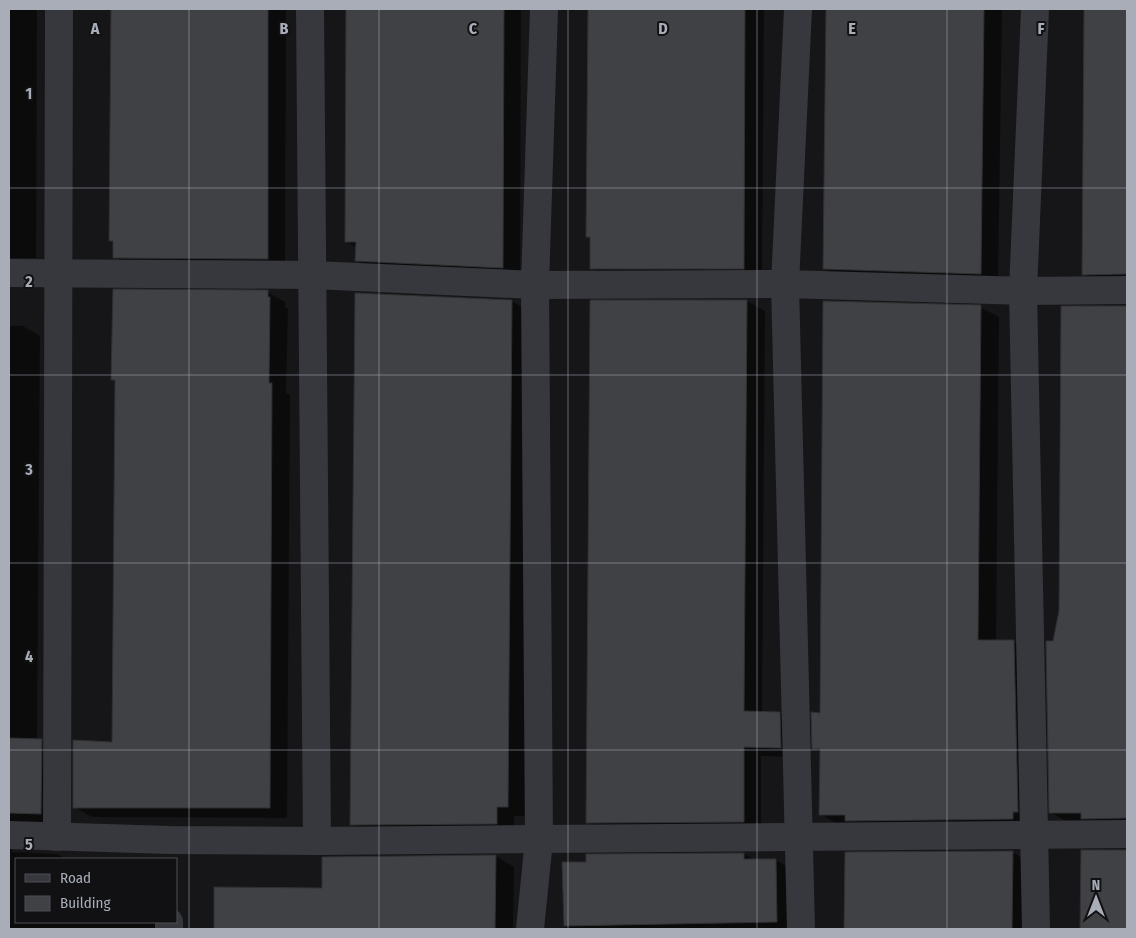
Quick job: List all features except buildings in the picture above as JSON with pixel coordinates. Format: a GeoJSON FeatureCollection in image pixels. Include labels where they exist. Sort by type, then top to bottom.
{"type":"FeatureCollection","features":[{"type":"Feature","properties":{"kind":"street"},"geometry":{"type":"LineString","coordinates":[[58,837],[59,9]]}},
{"type":"Feature","properties":{"kind":"street"},"geometry":{"type":"LineString","coordinates":[[310,9],[317,841]]}},
{"type":"Feature","properties":{"kind":"street"},"geometry":{"type":"LineString","coordinates":[[530,929],[539,840],[535,285],[544,9]]}},
{"type":"Feature","properties":{"kind":"street"},"geometry":{"type":"LineString","coordinates":[[798,9],[785,284],[801,929]]}},
{"type":"Feature","properties":{"kind":"street"},"geometry":{"type":"LineString","coordinates":[[1035,9],[1023,291],[1036,929]]}},
{"type":"Feature","properties":{"kind":"street"},"geometry":{"type":"LineString","coordinates":[[9,273],[313,275],[535,285],[785,284],[1023,291],[1127,290]]}},
{"type":"Feature","properties":{"kind":"street"},"geometry":{"type":"LineString","coordinates":[[9,835],[58,837],[169,850],[317,841],[1127,834]]}}]}
